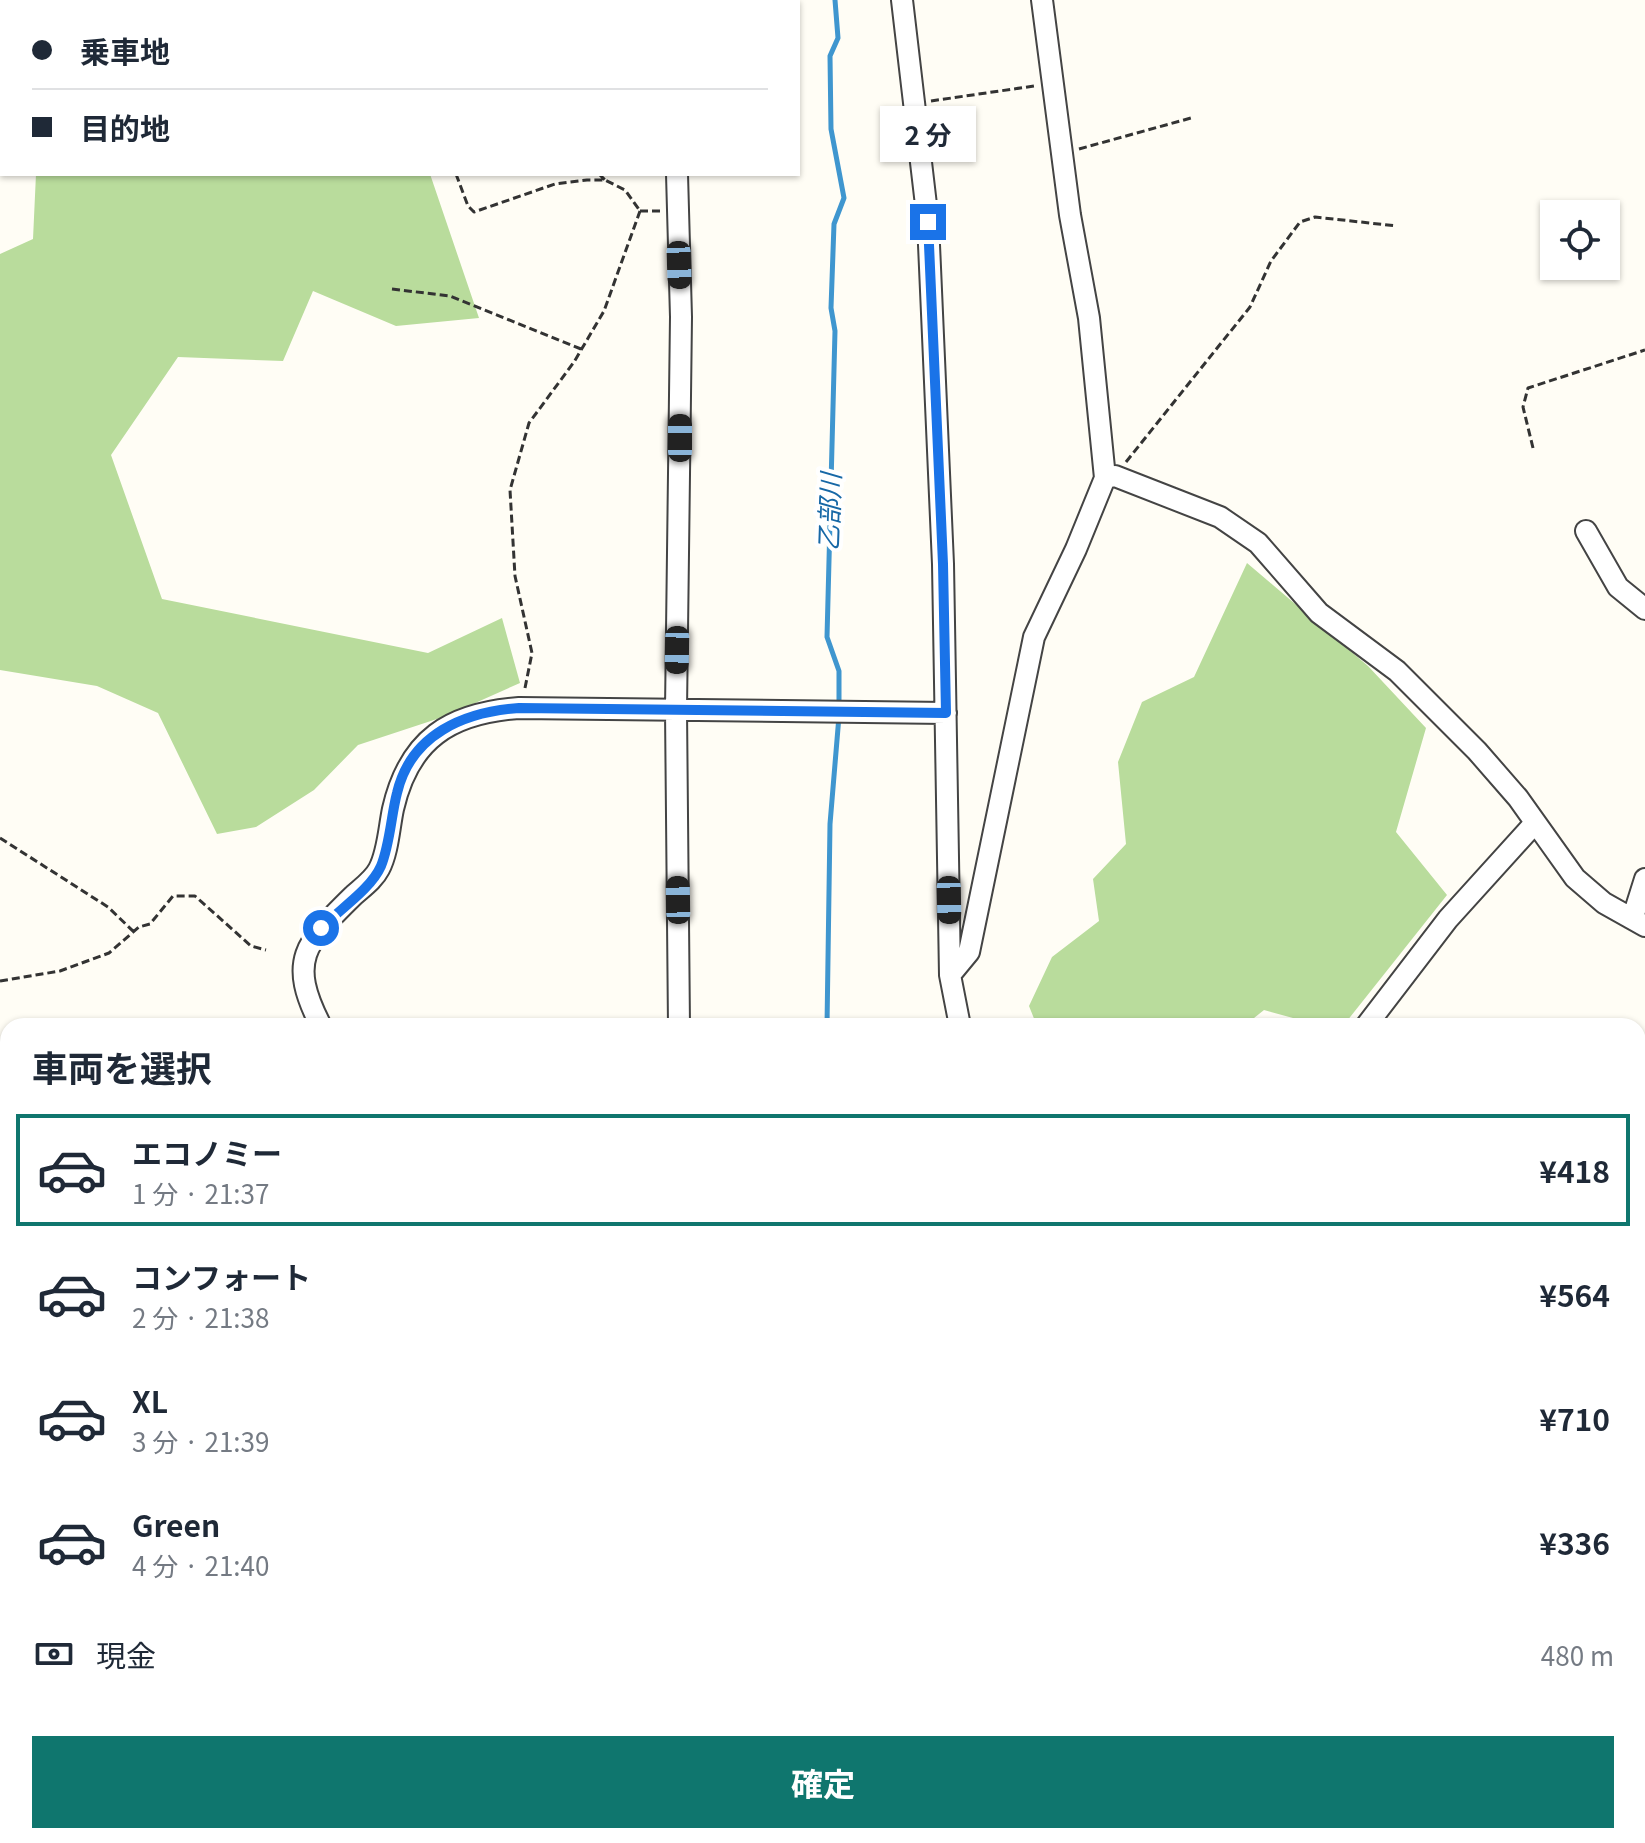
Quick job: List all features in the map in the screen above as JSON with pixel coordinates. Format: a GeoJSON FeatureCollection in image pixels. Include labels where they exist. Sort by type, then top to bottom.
{"type":"FeatureCollection","features":[{"type":"Feature","properties":{"kind":"street"},"geometry":{"type":"LineString","coordinates":[[902,0],[928,222],[943,564],[950,975],[958,1018]]}},
{"type":"Feature","properties":{"kind":"street"},"geometry":{"type":"LineString","coordinates":[[950,975],[969,952],[1034,637],[1110,477],[1042,0]]}},
{"type":"Feature","properties":{"kind":"street"},"geometry":{"type":"LineString","coordinates":[[677,176],[681,317],[676,710],[679,1018]]}},
{"type":"Feature","properties":{"kind":"street"},"geometry":{"type":"LineString","coordinates":[[1110,477],[1220,517],[1258,543],[1319,613],[1397,671],[1434,707],[1487,763],[1575,878],[1604,903],[1639,921],[1645,879]]}},
{"type":"Feature","properties":{"kind":"street"},"geometry":{"type":"LineString","coordinates":[[1586,531],[1618,587],[1645,609]]}},
{"type":"Feature","properties":{"kind":"street"},"geometry":{"type":"LineString","coordinates":[[317,1018],[304,992],[303,962],[321,928],[381,867],[398,788],[412,759],[428,739],[446,727],[489,710],[519,708],[946,713]]}},
{"type":"Feature","properties":{"kind":"street"},"geometry":{"type":"LineString","coordinates":[[1372,1018],[1448,919],[1535,823]]}},
{"type":"Feature","properties":{"kind":"path"},"geometry":{"type":"LineString","coordinates":[[914,105],[941,98],[1036,86],[1054,89]]}},
{"type":"Feature","properties":{"kind":"path"},"geometry":{"type":"LineString","coordinates":[[1062,153],[1191,118]]}},
{"type":"Feature","properties":{"kind":"path"},"geometry":{"type":"LineString","coordinates":[[457,176],[468,206],[480,213],[555,184],[605,180]]}},
{"type":"Feature","properties":{"kind":"path"},"geometry":{"type":"LineString","coordinates":[[519,708],[532,653],[515,576],[510,490],[529,423],[583,349],[604,311],[640,211],[625,190],[601,176]]}},
{"type":"Feature","properties":{"kind":"path"},"geometry":{"type":"LineString","coordinates":[[1110,477],[1250,307],[1271,261],[1300,222],[1315,217],[1397,226]]}},
{"type":"Feature","properties":{"kind":"path"},"geometry":{"type":"LineString","coordinates":[[392,289],[450,296],[583,349]]}},
{"type":"Feature","properties":{"kind":"path"},"geometry":{"type":"LineString","coordinates":[[1533,448],[1523,407],[1528,388],[1645,350]]}},
{"type":"Feature","properties":{"kind":"path"},"geometry":{"type":"LineString","coordinates":[[0,838],[108,907],[134,932]]}},
{"type":"Feature","properties":{"kind":"path"},"geometry":{"type":"LineString","coordinates":[[0,981],[60,971],[109,953],[134,932],[150,924],[173,896],[184,894],[195,896],[251,946],[266,950]]}},
{"type":"Feature","properties":{"kind":"green space"},"geometry":{"type":"Polygon","coordinates":[[[36,176],[431,176],[479,318],[396,326],[313,291],[283,361],[178,357],[111,455],[162,599],[428,653],[502,618],[520,683],[446,716],[358,745],[314,790],[256,827],[217,834],[158,713],[97,686],[0,670],[0,254],[33,239],[36,176]]]}},
{"type":"Feature","properties":{"kind":"green space"},"geometry":{"type":"Polygon","coordinates":[[[1247,563],[1368,666],[1426,728],[1396,832],[1447,895],[1349,1018],[1293,1018],[1264,1010],[1254,1018],[1034,1018],[1029,1006],[1052,957],[1099,921],[1093,879],[1126,844],[1118,762],[1142,702],[1194,677],[1247,563]]]}},
{"type":"Feature","properties":{"kind":"waterway","name":"乙部川"},"geometry":{"type":"LineString","coordinates":[[835,0],[838,38],[830,56],[831,129],[844,198],[834,224],[831,308],[835,331],[827,637],[839,671],[839,706]]}},
{"type":"Feature","properties":{"kind":"waterway","name":"乙部川"},"geometry":{"type":"LineString","coordinates":[[827,1018],[830,824],[839,716]]}},
{"type":"Feature","properties":{"kind":"route"},"geometry":{"type":"LineString","coordinates":[[321,928],[381,867],[398,788],[416,752],[446,727],[476,714],[519,708],[946,713],[943,564],[928,222]]}}]}
